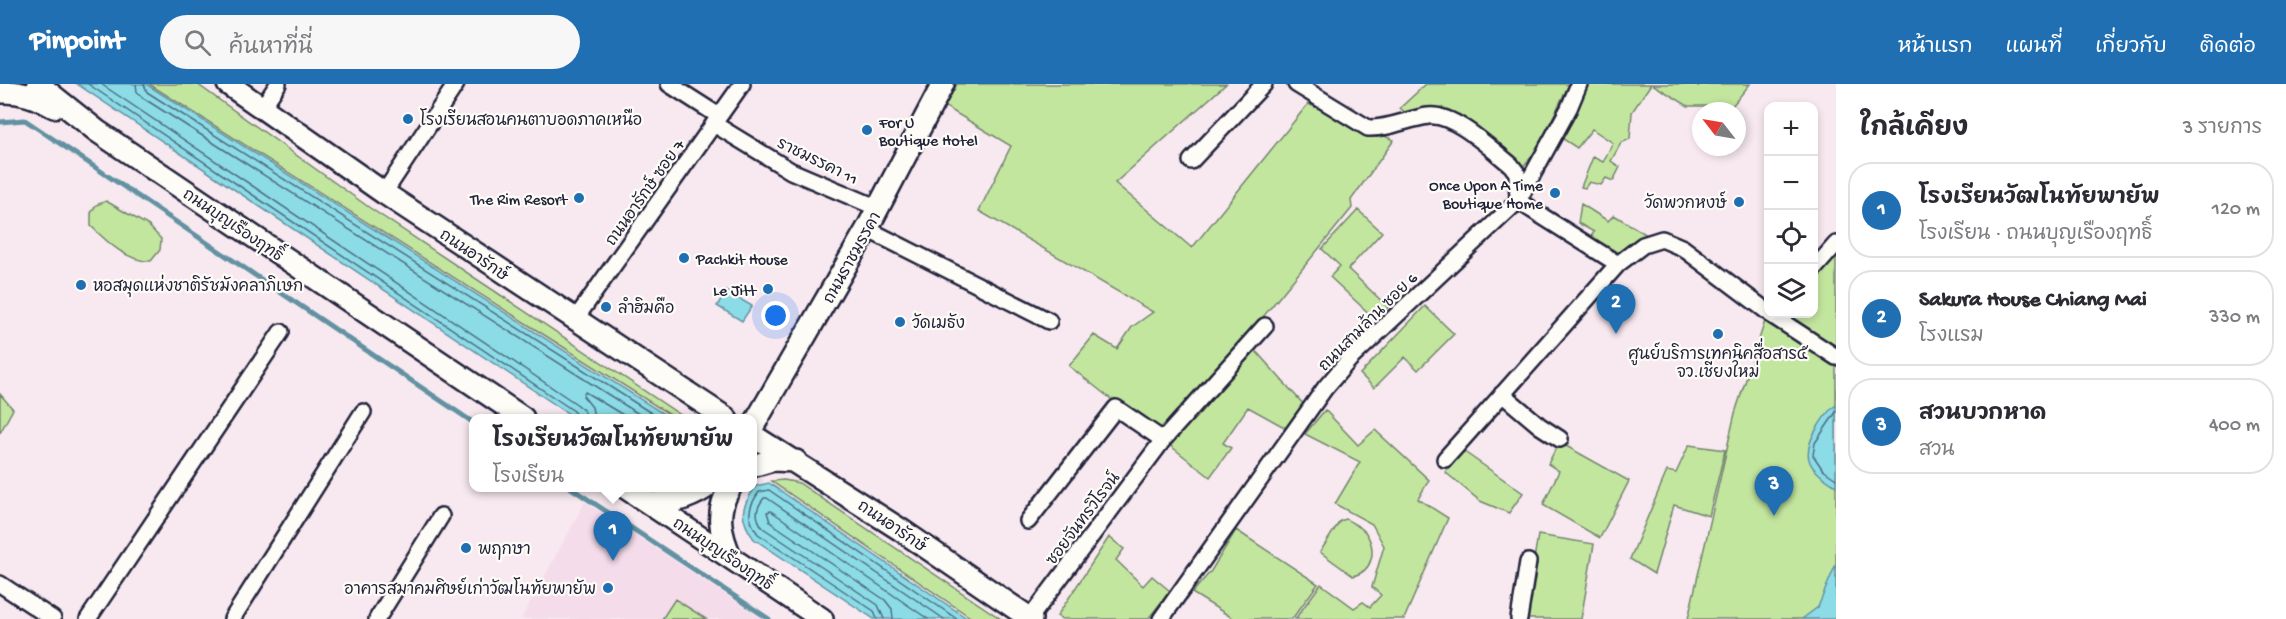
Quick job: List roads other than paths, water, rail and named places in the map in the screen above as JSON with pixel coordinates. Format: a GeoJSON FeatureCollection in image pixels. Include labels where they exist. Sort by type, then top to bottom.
{"type":"FeatureCollection","features":[{"type":"Feature","properties":{"kind":"main road","name":"ถนนบุญเรืองฤทธิ์"},"geometry":{"type":"LineString","coordinates":[[38,84],[97,131],[518,414]]}},
{"type":"Feature","properties":{"kind":"main road","name":"ถนนอารักษ์"},"geometry":{"type":"LineString","coordinates":[[228,84],[384,193],[714,414]]}},
{"type":"Feature","properties":{"kind":"main road","name":"ถนนราชมรรคา"},"geometry":{"type":"LineString","coordinates":[[757,421],[867,229],[936,86]]}},
{"type":"Feature","properties":{"kind":"main road"},"geometry":{"type":"LineString","coordinates":[[0,92],[15,91],[35,97],[97,131]]}},
{"type":"Feature","properties":{"kind":"main road","name":"ถนนอารักษ์"},"geometry":{"type":"LineString","coordinates":[[757,437],[796,461],[1031,619]]}},
{"type":"Feature","properties":{"kind":"main road"},"geometry":{"type":"LineString","coordinates":[[757,465],[773,460],[796,461]]}},
{"type":"Feature","properties":{"kind":"main road","name":"ถนนบุญเรืองฤทธิ์"},"geometry":{"type":"LineString","coordinates":[[632,492],[822,619]]}},
{"type":"Feature","properties":{"kind":"main road"},"geometry":{"type":"LineString","coordinates":[[649,503],[669,503],[688,498],[698,492]]}},
{"type":"Feature","properties":{"kind":"main road"},"geometry":{"type":"LineString","coordinates":[[727,492],[719,517],[722,538],[731,558]]}},
{"type":"Feature","properties":{"kind":"street"},"geometry":{"type":"LineString","coordinates":[[262,108],[278,84]]}},
{"type":"Feature","properties":{"kind":"street"},"geometry":{"type":"LineString","coordinates":[[384,193],[456,84]]}},
{"type":"Feature","properties":{"kind":"street","name":"ราชมรรคา 11"},"geometry":{"type":"LineString","coordinates":[[669,84],[791,171],[878,207]]}},
{"type":"Feature","properties":{"kind":"street","name":"ถนนอารักษ์ ซอย 7"},"geometry":{"type":"LineString","coordinates":[[574,321],[742,84]]}},
{"type":"Feature","properties":{"kind":"street"},"geometry":{"type":"LineString","coordinates":[[1191,161],[1264,84]]}},
{"type":"Feature","properties":{"kind":"street"},"geometry":{"type":"LineString","coordinates":[[1296,84],[1368,128],[1378,129],[1429,115],[1444,116],[1511,165],[1517,173],[1518,201],[1618,264]]}},
{"type":"Feature","properties":{"kind":"street","name":"ถนนสามล้าน ซอย 6"},"geometry":{"type":"LineString","coordinates":[[1161,619],[1325,388],[1349,360],[1518,201],[1569,108],[1579,84]]}},
{"type":"Feature","properties":{"kind":"street"},"geometry":{"type":"LineString","coordinates":[[867,229],[1049,321]]}},
{"type":"Feature","properties":{"kind":"street"},"geometry":{"type":"LineString","coordinates":[[1445,459],[1618,264],[1642,245],[1662,239],[1683,248],[1764,308]]}},
{"type":"Feature","properties":{"kind":"street"},"geometry":{"type":"LineString","coordinates":[[1818,264],[1836,244]]}},
{"type":"Feature","properties":{"kind":"street"},"geometry":{"type":"LineString","coordinates":[[1778,318],[1836,357]]}},
{"type":"Feature","properties":{"kind":"street","name":"ซอยจันทรวิโรจน์"},"geometry":{"type":"LineString","coordinates":[[1031,619],[1162,440],[1265,326]]}},
{"type":"Feature","properties":{"kind":"street"},"geometry":{"type":"LineString","coordinates":[[88,619],[281,332]]}},
{"type":"Feature","properties":{"kind":"street"},"geometry":{"type":"LineString","coordinates":[[1502,394],[1540,426],[1560,439]]}},
{"type":"Feature","properties":{"kind":"street"},"geometry":{"type":"LineString","coordinates":[[1028,521],[1116,408],[1162,440]]}},
{"type":"Feature","properties":{"kind":"street"},"geometry":{"type":"LineString","coordinates":[[232,619],[363,412]]}},
{"type":"Feature","properties":{"kind":"street"},"geometry":{"type":"LineString","coordinates":[[377,619],[441,516]]}},
{"type":"Feature","properties":{"kind":"street"},"geometry":{"type":"LineString","coordinates":[[1519,619],[1528,562]]}},
{"type":"Feature","properties":{"kind":"street"},"geometry":{"type":"LineString","coordinates":[[0,584],[53,619]]}},
{"type":"Feature","properties":{"kind":"water"},"geometry":{"type":"Polygon","coordinates":[[[77,84],[146,84],[664,414],[569,414],[77,84]]]}},
{"type":"Feature","properties":{"kind":"water"},"geometry":{"type":"Polygon","coordinates":[[[726,291],[752,306],[742,321],[717,306],[726,291]]]}},
{"type":"Feature","properties":{"kind":"water"},"geometry":{"type":"Polygon","coordinates":[[[1836,405],[1836,486],[1813,468],[1808,455],[1817,428],[1836,405]]]}},
{"type":"Feature","properties":{"kind":"water"},"geometry":{"type":"Polygon","coordinates":[[[769,483],[968,619],[874,619],[754,539],[745,524],[743,512],[752,492],[757,492],[757,486],[769,483]]]}},
{"type":"Feature","properties":{"kind":"water"},"geometry":{"type":"Polygon","coordinates":[[[1836,564],[1836,619],[1802,619],[1818,607],[1836,564]]]}},
{"type":"Feature","properties":{"kind":"waterway"},"geometry":{"type":"LineString","coordinates":[[0,122],[25,120],[469,420]]}},
{"type":"Feature","properties":{"kind":"waterway"},"geometry":{"type":"LineString","coordinates":[[577,492],[769,619]]}},
{"type":"Feature","properties":{"kind":"place","name":"โรงเรียนสอนคนตาบอดภาคเหนือ"},"geometry":{"type":"Point","coordinates":[408,119]}},
{"type":"Feature","properties":{"kind":"place","name":"For U Boutique Hotel"},"geometry":{"type":"Point","coordinates":[867,130]}},
{"type":"Feature","properties":{"kind":"place","name":"Once Upon A Time Boutique Home"},"geometry":{"type":"Point","coordinates":[1555,193]}},
{"type":"Feature","properties":{"kind":"place","name":"The Rim Resort"},"geometry":{"type":"Point","coordinates":[579,198]}},
{"type":"Feature","properties":{"kind":"place","name":"วัดพวกหงษ์"},"geometry":{"type":"Point","coordinates":[1739,202]}},
{"type":"Feature","properties":{"kind":"place","name":"Pachkit House"},"geometry":{"type":"Point","coordinates":[684,258]}},
{"type":"Feature","properties":{"kind":"place","name":"หอสมุดแห่งชาติรัชมังคลาภิเษก"},"geometry":{"type":"Point","coordinates":[81,285]}},
{"type":"Feature","properties":{"kind":"place","name":"Le Jitt"},"geometry":{"type":"Point","coordinates":[768,289]}},
{"type":"Feature","properties":{"kind":"place","name":"ลำฮิมคือ"},"geometry":{"type":"Point","coordinates":[606,307]}},
{"type":"Feature","properties":{"kind":"place","name":"วัดเมธัง"},"geometry":{"type":"Point","coordinates":[900,322]}},
{"type":"Feature","properties":{"kind":"place","name":"Sakura House Chiang Mai"},"geometry":{"type":"Point","coordinates":[1616,334]}},
{"type":"Feature","properties":{"kind":"place","name":"ศูนย์บริการเทคนิคสื่อสาร๕ จว.เชียงใหม่"},"geometry":{"type":"Point","coordinates":[1718,334]}},
{"type":"Feature","properties":{"kind":"place","name":"สวนบวกหาด"},"geometry":{"type":"Point","coordinates":[1774,516]}},
{"type":"Feature","properties":{"kind":"place","name":"พฤกษา"},"geometry":{"type":"Point","coordinates":[466,548]}},
{"type":"Feature","properties":{"kind":"place","name":"โรงเรียนวัฒโนทัยพายัพ"},"geometry":{"type":"Point","coordinates":[613,561]}},
{"type":"Feature","properties":{"kind":"place","name":"อาคารสมาคมศิษย์เก่าวัฒโนทัยพายัพ"},"geometry":{"type":"Point","coordinates":[608,588]}}]}
